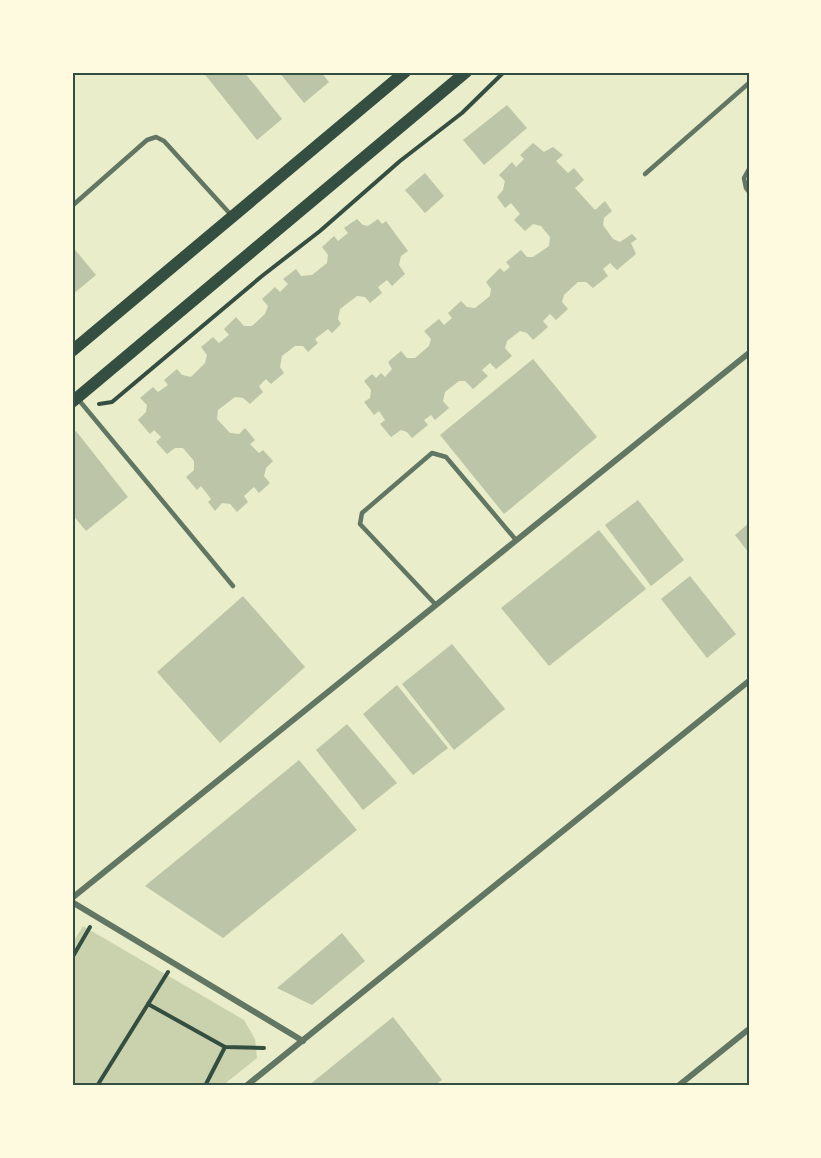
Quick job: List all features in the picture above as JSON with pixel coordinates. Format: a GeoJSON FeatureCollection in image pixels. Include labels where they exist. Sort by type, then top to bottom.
{"type":"FeatureCollection","features":[{"type":"Feature","properties":{"kind":"main road"},"geometry":{"type":"LineString","coordinates":[[72,351],[405,72]]}},
{"type":"Feature","properties":{"kind":"main road"},"geometry":{"type":"LineString","coordinates":[[78,402],[466,72]]}},
{"type":"Feature","properties":{"kind":"street"},"geometry":{"type":"LineString","coordinates":[[303,1041],[72,900],[749,352]]}},
{"type":"Feature","properties":{"kind":"street"},"geometry":{"type":"LineString","coordinates":[[246,1086],[749,681]]}},
{"type":"Feature","properties":{"kind":"street"},"geometry":{"type":"LineString","coordinates":[[678,1086],[749,1029]]}},
{"type":"Feature","properties":{"kind":"lane"},"geometry":{"type":"LineString","coordinates":[[645,174],[749,83]]}},
{"type":"Feature","properties":{"kind":"lane"},"geometry":{"type":"LineString","coordinates":[[72,206],[147,140],[156,137],[164,141],[232,216]]}},
{"type":"Feature","properties":{"kind":"lane"},"geometry":{"type":"LineString","coordinates":[[749,169],[744,177],[749,192]]}},
{"type":"Feature","properties":{"kind":"lane"},"geometry":{"type":"LineString","coordinates":[[78,402],[233,586]]}},
{"type":"Feature","properties":{"kind":"lane"},"geometry":{"type":"LineString","coordinates":[[436,605],[360,524],[362,513],[432,453],[446,457],[516,540]]}},
{"type":"Feature","properties":{"kind":"path"},"geometry":{"type":"LineString","coordinates":[[78,402],[112,402],[262,276],[320,231],[400,161],[462,113],[504,72]]}},
{"type":"Feature","properties":{"kind":"path"},"geometry":{"type":"LineString","coordinates":[[72,958],[96,916]]}},
{"type":"Feature","properties":{"kind":"path"},"geometry":{"type":"LineString","coordinates":[[97,1086],[174,963]]}},
{"type":"Feature","properties":{"kind":"path"},"geometry":{"type":"LineString","coordinates":[[148,1004],[225,1047],[264,1048]]}},
{"type":"Feature","properties":{"kind":"path"},"geometry":{"type":"LineString","coordinates":[[205,1086],[225,1047]]}},
{"type":"Feature","properties":{"kind":"green space"},"geometry":{"type":"Polygon","coordinates":[[[83,926],[244,1020],[255,1039],[257,1058],[222,1086],[72,1086],[72,944],[83,926]]]}},
{"type":"Feature","properties":{"kind":"building"},"geometry":{"type":"Polygon","coordinates":[[[203,72],[244,72],[282,119],[257,140],[203,72]]]}},
{"type":"Feature","properties":{"kind":"building"},"geometry":{"type":"Polygon","coordinates":[[[279,72],[321,72],[329,82],[304,103],[279,72]]]}},
{"type":"Feature","properties":{"kind":"building"},"geometry":{"type":"Polygon","coordinates":[[[507,105],[527,128],[484,165],[463,140],[507,105]]]}},
{"type":"Feature","properties":{"kind":"building"},"geometry":{"type":"Polygon","coordinates":[[[533,143],[544,152],[553,147],[563,155],[556,161],[568,173],[574,168],[584,180],[575,188],[595,210],[605,201],[612,211],[604,218],[603,225],[613,239],[620,242],[632,234],[637,239],[631,243],[636,254],[617,270],[610,263],[603,269],[608,276],[593,288],[586,282],[578,282],[564,295],[562,302],[568,309],[556,320],[550,314],[543,321],[548,327],[533,340],[527,333],[520,331],[507,341],[505,348],[512,356],[496,369],[490,363],[482,370],[488,376],[473,389],[465,381],[459,381],[445,392],[443,401],[449,408],[435,420],[431,415],[424,420],[428,425],[412,438],[407,432],[401,430],[391,437],[380,424],[385,420],[379,411],[374,415],[364,402],[370,398],[371,390],[364,381],[372,374],[376,378],[381,373],[385,377],[392,369],[388,362],[401,351],[407,358],[415,358],[429,346],[431,339],[424,331],[439,319],[444,325],[452,318],[448,313],[461,301],[467,307],[475,308],[490,296],[491,289],[486,282],[500,268],[504,272],[510,267],[506,262],[521,250],[527,257],[533,257],[549,246],[550,237],[541,226],[533,224],[525,231],[514,220],[520,214],[511,203],[505,208],[497,197],[503,190],[505,181],[499,175],[512,162],[516,167],[524,159],[520,155],[533,143]]]}},
{"type":"Feature","properties":{"kind":"building"},"geometry":{"type":"Polygon","coordinates":[[[425,173],[444,196],[425,213],[405,190],[425,173]]]}},
{"type":"Feature","properties":{"kind":"building"},"geometry":{"type":"Polygon","coordinates":[[[357,219],[363,225],[368,226],[378,219],[382,224],[386,221],[408,251],[401,256],[399,265],[405,274],[392,286],[387,280],[378,287],[382,293],[370,303],[365,297],[357,296],[340,309],[338,319],[341,324],[332,333],[328,329],[315,339],[318,343],[308,352],[303,346],[295,346],[282,356],[280,367],[284,373],[271,384],[266,379],[259,386],[263,392],[250,404],[243,398],[235,397],[218,410],[217,419],[230,433],[239,434],[245,428],[255,440],[250,444],[259,453],[263,450],[273,461],[266,468],[264,476],[270,483],[259,493],[254,487],[244,496],[248,502],[237,512],[230,504],[222,503],[215,511],[208,502],[211,499],[201,486],[197,490],[186,477],[194,470],[194,461],[183,448],[175,448],[167,454],[156,442],[161,437],[154,430],[150,434],[138,420],[146,412],[147,405],[140,398],[153,387],[158,392],[168,385],[164,380],[177,369],[182,375],[191,377],[205,363],[207,355],[201,347],[213,337],[219,343],[229,335],[224,329],[236,317],[244,326],[252,326],[265,314],[268,306],[262,299],[275,287],[280,292],[288,284],[283,279],[296,269],[301,276],[312,275],[327,263],[328,255],[322,247],[334,236],[338,241],[348,233],[344,228],[357,219]]]}},
{"type":"Feature","properties":{"kind":"building"},"geometry":{"type":"Polygon","coordinates":[[[72,246],[96,275],[72,295],[72,246]]]}},
{"type":"Feature","properties":{"kind":"building"},"geometry":{"type":"Polygon","coordinates":[[[533,359],[597,437],[504,514],[440,435],[533,359]]]}},
{"type":"Feature","properties":{"kind":"building"},"geometry":{"type":"Polygon","coordinates":[[[76,431],[128,497],[86,531],[72,514],[72,434],[76,431]]]}},
{"type":"Feature","properties":{"kind":"building"},"geometry":{"type":"Polygon","coordinates":[[[638,500],[684,560],[651,586],[605,525],[638,500]]]}},
{"type":"Feature","properties":{"kind":"building"},"geometry":{"type":"Polygon","coordinates":[[[749,523],[749,553],[735,535],[749,523]]]}},
{"type":"Feature","properties":{"kind":"building"},"geometry":{"type":"Polygon","coordinates":[[[599,530],[646,589],[549,666],[501,608],[599,530]]]}},
{"type":"Feature","properties":{"kind":"building"},"geometry":{"type":"Polygon","coordinates":[[[690,576],[736,634],[707,658],[661,599],[690,576]]]}},
{"type":"Feature","properties":{"kind":"building"},"geometry":{"type":"Polygon","coordinates":[[[243,596],[305,667],[220,743],[157,672],[243,596]]]}},
{"type":"Feature","properties":{"kind":"building"},"geometry":{"type":"Polygon","coordinates":[[[452,644],[505,709],[454,750],[402,684],[452,644]]]}},
{"type":"Feature","properties":{"kind":"building"},"geometry":{"type":"Polygon","coordinates":[[[397,685],[448,748],[413,775],[363,714],[397,685]]]}},
{"type":"Feature","properties":{"kind":"building"},"geometry":{"type":"Polygon","coordinates":[[[347,724],[397,783],[363,810],[316,750],[347,724]]]}},
{"type":"Feature","properties":{"kind":"building"},"geometry":{"type":"Polygon","coordinates":[[[299,760],[357,830],[223,938],[145,886],[299,760]]]}},
{"type":"Feature","properties":{"kind":"building"},"geometry":{"type":"Polygon","coordinates":[[[342,933],[365,961],[312,1005],[277,988],[342,933]]]}},
{"type":"Feature","properties":{"kind":"building"},"geometry":{"type":"Polygon","coordinates":[[[393,1017],[442,1080],[433,1086],[308,1086],[393,1017]]]}}]}
